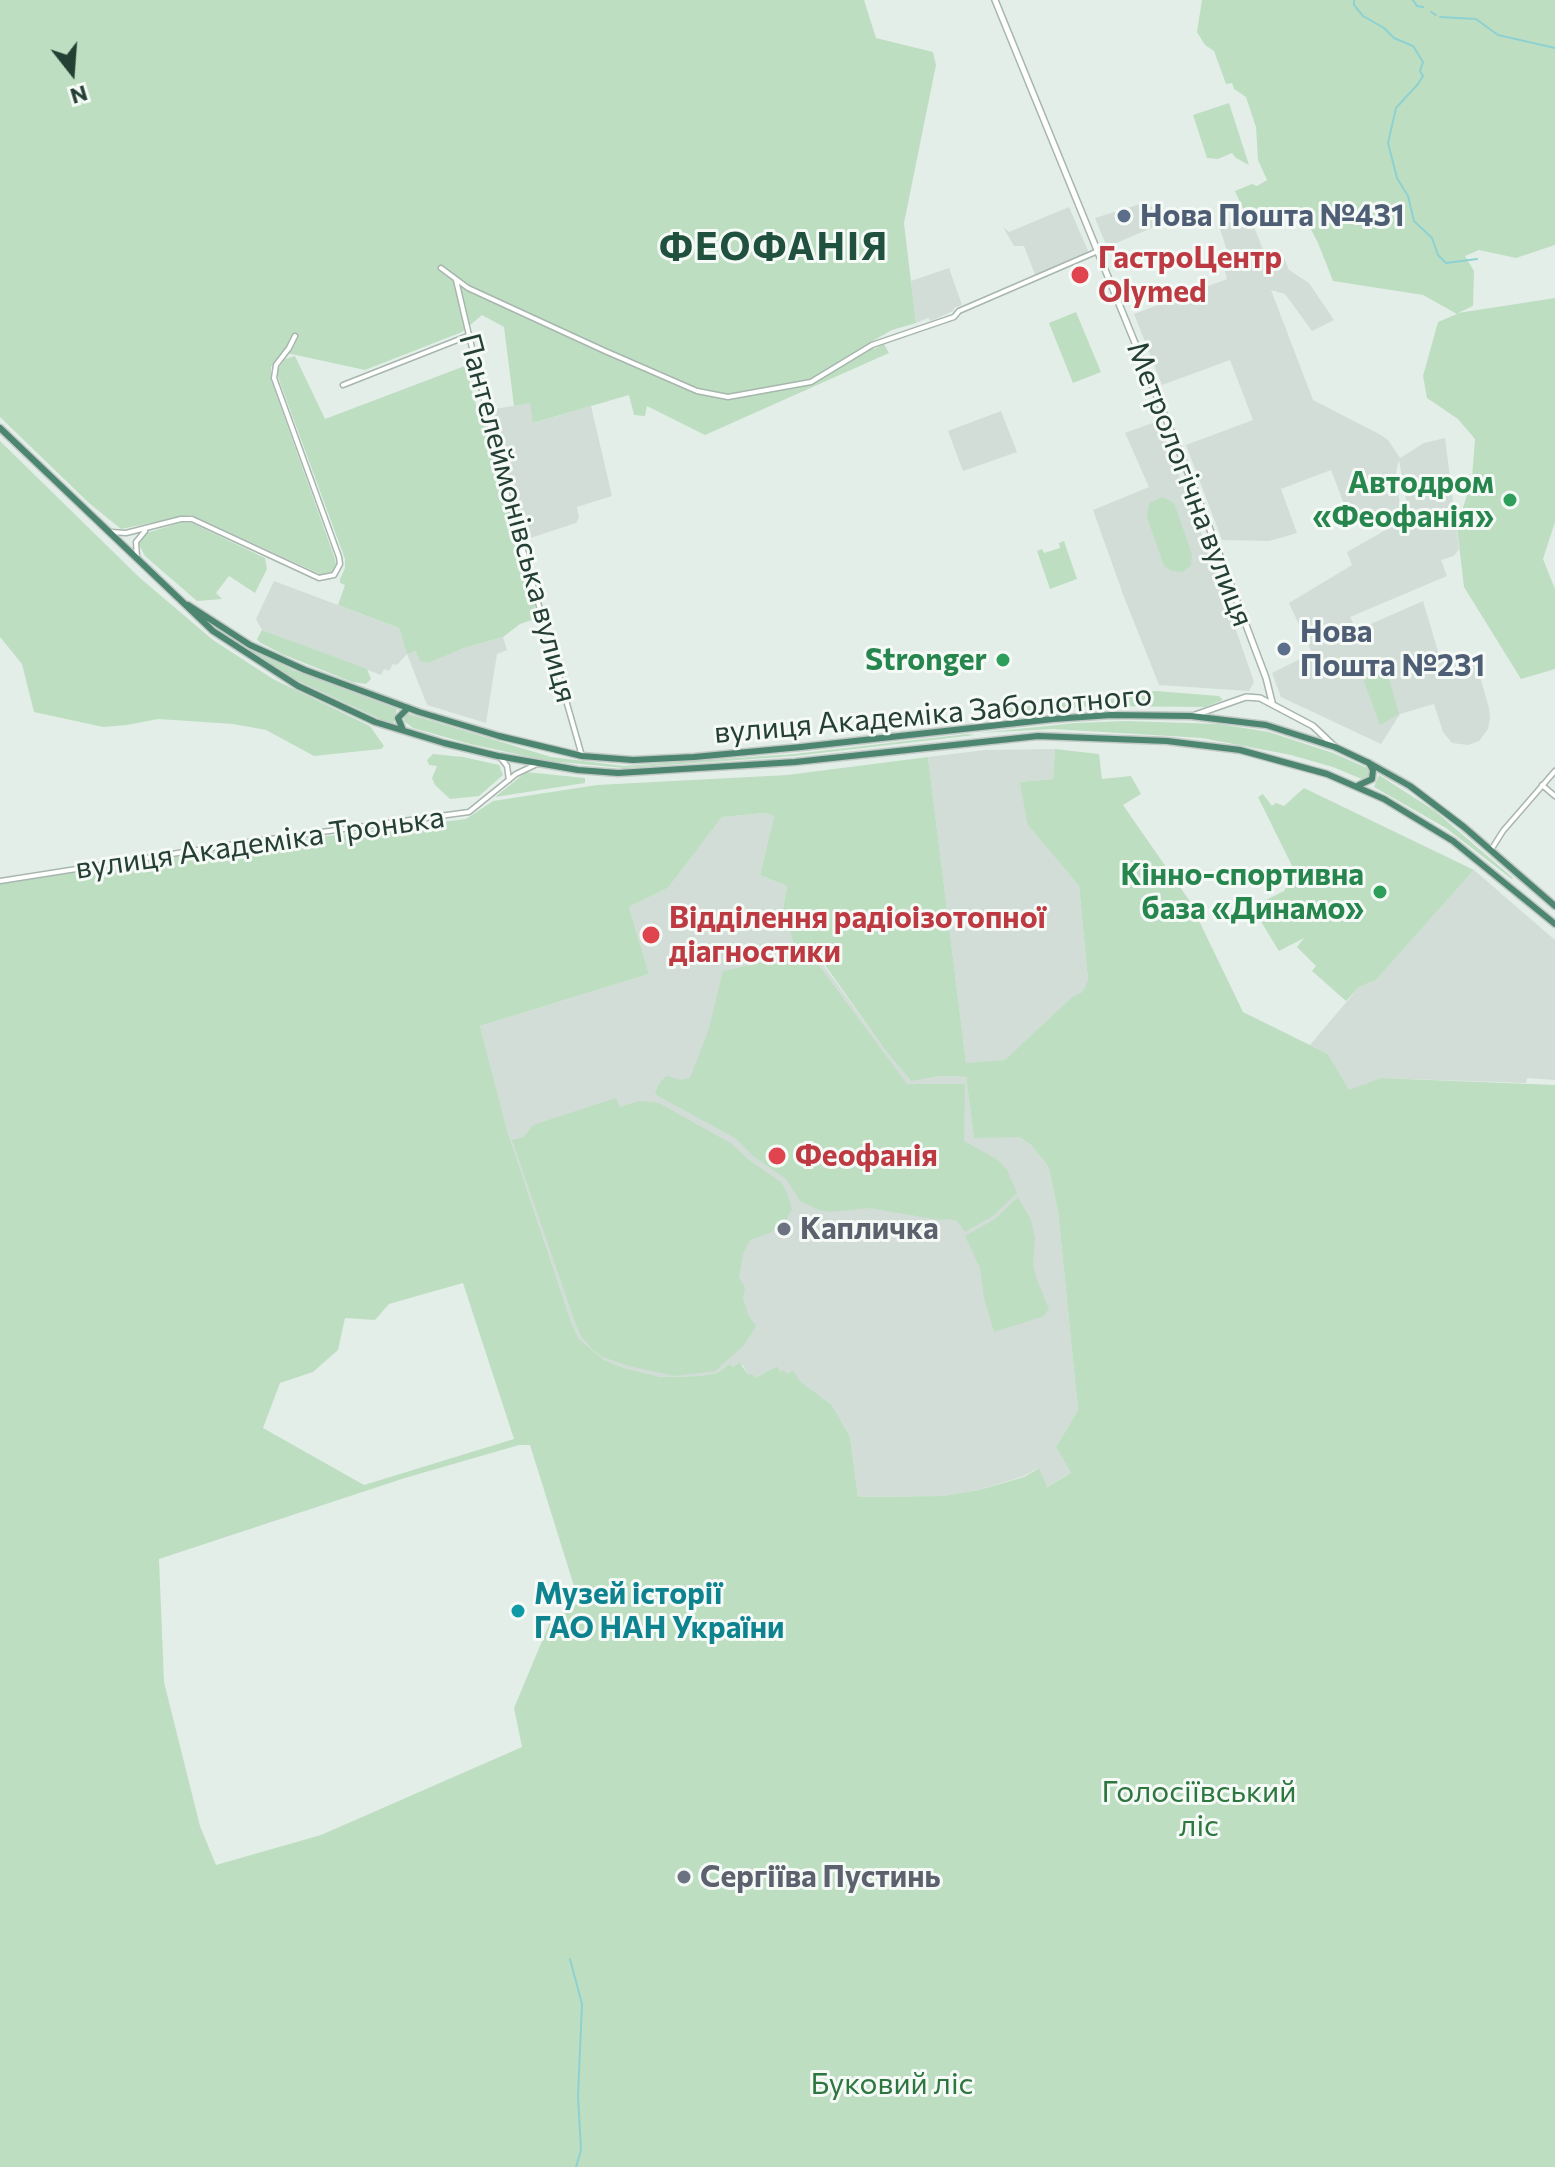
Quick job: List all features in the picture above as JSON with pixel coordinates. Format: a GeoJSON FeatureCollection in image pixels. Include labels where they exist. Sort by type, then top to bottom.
{"type":"FeatureCollection","features":[{"type":"Feature","properties":{"kind":"highway","name":"вулиця Академіка Заболотного"},"geometry":{"type":"LineString","coordinates":[[0,428],[213,631],[331,703],[404,731],[498,756],[578,770],[653,773],[816,760],[1000,738],[1076,736],[1167,741],[1240,750],[1283,760],[1356,785],[1448,837],[1555,924]]}},
{"type":"Feature","properties":{"kind":"highway","name":"вулиця Академіка Заболотного"},"geometry":{"type":"LineString","coordinates":[[181,601],[277,658],[408,708],[499,736],[582,756],[667,759],[1111,715],[1191,716],[1266,725],[1335,747],[1369,763],[1429,799],[1555,906]]}},
{"type":"Feature","properties":{"kind":"highway"},"geometry":{"type":"LineString","coordinates":[[404,731],[398,718],[408,708]]}},
{"type":"Feature","properties":{"kind":"highway"},"geometry":{"type":"LineString","coordinates":[[1356,785],[1372,779],[1373,770],[1369,763]]}},
{"type":"Feature","properties":{"kind":"street","name":"Метрологічна вулиця"},"geometry":{"type":"LineString","coordinates":[[995,0],[1195,490],[1266,678],[1272,702]]}},
{"type":"Feature","properties":{"kind":"street"},"geometry":{"type":"LineString","coordinates":[[441,268],[468,288],[697,391],[728,397],[811,382],[872,345],[954,317],[970,306],[1098,251]]}},
{"type":"Feature","properties":{"kind":"street","name":"Пантелеймонівська вулиця"},"geometry":{"type":"LineString","coordinates":[[456,280],[504,484],[582,756]]}},
{"type":"Feature","properties":{"kind":"street"},"geometry":{"type":"LineString","coordinates":[[343,385],[470,335]]}},
{"type":"Feature","properties":{"kind":"street"},"geometry":{"type":"LineString","coordinates":[[107,532],[126,533],[192,519],[319,578],[327,578],[338,571],[339,557],[274,378],[276,365],[295,336]]}},
{"type":"Feature","properties":{"kind":"street"},"geometry":{"type":"LineString","coordinates":[[138,561],[138,537],[151,528]]}},
{"type":"Feature","properties":{"kind":"street"},"geometry":{"type":"LineString","coordinates":[[1191,716],[1246,697],[1272,702],[1313,726],[1335,747]]}},
{"type":"Feature","properties":{"kind":"street"},"geometry":{"type":"LineString","coordinates":[[498,756],[507,766],[509,780]]}},
{"type":"Feature","properties":{"kind":"street","name":"вулиця Академіка Тронька"},"geometry":{"type":"LineString","coordinates":[[0,881],[248,842],[469,812],[509,780],[539,763]]}},
{"type":"Feature","properties":{"kind":"street"},"geometry":{"type":"LineString","coordinates":[[1491,850],[1503,831],[1555,771]]}},
{"type":"Feature","properties":{"kind":"street"},"geometry":{"type":"LineString","coordinates":[[1542,785],[1555,796]]}},
{"type":"Feature","properties":{"kind":"shaded area"},"geometry":{"type":"Polygon","coordinates":[[[1137,205],[1164,208],[1168,221],[1107,247],[1095,218],[1137,205]]]}},
{"type":"Feature","properties":{"kind":"shaded area"},"geometry":{"type":"Polygon","coordinates":[[[1069,207],[1089,253],[1035,275],[1024,246],[1014,246],[1003,227],[1009,232],[1069,207]]]}},
{"type":"Feature","properties":{"kind":"shaded area"},"geometry":{"type":"Polygon","coordinates":[[[1250,217],[1264,252],[1281,250],[1289,270],[1309,283],[1334,320],[1312,331],[1285,294],[1271,290],[1313,400],[1381,435],[1400,458],[1424,443],[1445,438],[1459,549],[1454,556],[1441,560],[1447,576],[1350,617],[1357,630],[1423,601],[1440,658],[1459,654],[1467,656],[1477,666],[1490,718],[1488,729],[1479,741],[1468,745],[1452,743],[1443,732],[1434,704],[1400,714],[1381,744],[1281,697],[1272,673],[1312,653],[1289,603],[1352,565],[1347,552],[1409,517],[1399,460],[1396,473],[1401,515],[1350,520],[1331,470],[1281,489],[1297,533],[1269,541],[1222,540],[1186,445],[1253,420],[1230,360],[1162,385],[1134,314],[1227,279],[1224,268],[1231,263],[1219,226],[1250,217]]]}},
{"type":"Feature","properties":{"kind":"shaded area"},"geometry":{"type":"Polygon","coordinates":[[[949,268],[962,305],[931,321],[928,318],[916,323],[911,281],[949,268]]]}},
{"type":"Feature","properties":{"kind":"shaded area"},"geometry":{"type":"Polygon","coordinates":[[[530,403],[534,423],[591,406],[612,496],[577,507],[579,518],[576,523],[524,540],[489,410],[530,403]]]}},
{"type":"Feature","properties":{"kind":"shaded area"},"geometry":{"type":"Polygon","coordinates":[[[1001,411],[1017,452],[963,471],[948,431],[1001,411]]]}},
{"type":"Feature","properties":{"kind":"shaded area"},"geometry":{"type":"Polygon","coordinates":[[[1158,421],[1214,566],[1254,682],[1249,691],[1159,685],[1093,510],[1149,487],[1125,433],[1158,421]]]}},
{"type":"Feature","properties":{"kind":"shaded area"},"geometry":{"type":"Polygon","coordinates":[[[274,581],[399,628],[407,653],[417,651],[427,663],[503,637],[507,650],[497,654],[486,723],[427,705],[407,654],[389,671],[384,669],[381,675],[262,630],[256,619],[274,581]]]}},
{"type":"Feature","properties":{"kind":"shaded area"},"geometry":{"type":"Polygon","coordinates":[[[1055,749],[1053,779],[1021,782],[1027,824],[1079,886],[1088,980],[1082,992],[1072,997],[1006,1060],[966,1064],[928,757],[985,750],[1055,749]]]}},
{"type":"Feature","properties":{"kind":"shaded area","name":"Феофанія"},"geometry":{"type":"Polygon","coordinates":[[[765,813],[774,816],[760,875],[787,886],[783,909],[885,1050],[910,1080],[939,1076],[966,1077],[974,1137],[1019,1137],[1031,1145],[1048,1166],[1058,1211],[1078,1410],[1056,1447],[1071,1473],[1046,1487],[1038,1468],[1024,1476],[979,1490],[942,1496],[858,1497],[850,1437],[832,1405],[800,1381],[781,1372],[777,1366],[755,1378],[748,1376],[743,1365],[733,1367],[730,1364],[717,1373],[661,1377],[604,1360],[579,1339],[572,1324],[507,1130],[480,1026],[649,974],[629,907],[668,888],[722,817],[765,813]]]}},
{"type":"Feature","properties":{"kind":"shaded area"},"geometry":{"type":"Polygon","coordinates":[[[1474,870],[1555,940],[1555,1080],[1527,1078],[1526,1083],[1381,1078],[1349,1091],[1328,1054],[1310,1045],[1359,987],[1376,980],[1474,870]]]}},
{"type":"Feature","properties":{"kind":"green space","name":"Феофанія"},"geometry":{"type":"Polygon","coordinates":[[[0,0],[864,0],[876,38],[933,52],[936,65],[904,223],[916,323],[892,330],[871,342],[874,349],[884,344],[889,353],[705,435],[647,406],[645,416],[634,415],[629,395],[533,423],[530,403],[514,406],[504,327],[482,315],[462,332],[365,370],[282,352],[271,367],[271,380],[335,559],[336,565],[331,574],[320,574],[191,515],[121,529],[89,503],[0,417],[0,0]]]}},
{"type":"Feature","properties":{"kind":"green space"},"geometry":{"type":"Polygon","coordinates":[[[1202,0],[1555,0],[1555,245],[1516,258],[1479,250],[1465,256],[1474,271],[1473,306],[1458,313],[1555,298],[1555,522],[1543,559],[1555,589],[1555,669],[1521,679],[1464,587],[1457,528],[1472,478],[1475,439],[1458,419],[1427,398],[1423,376],[1438,322],[1457,314],[1423,295],[1333,281],[1302,212],[1271,209],[1245,213],[1235,191],[1252,184],[1257,186],[1267,180],[1258,160],[1256,127],[1246,97],[1234,89],[1232,83],[1226,84],[1214,51],[1205,45],[1197,32],[1202,0]]]}},
{"type":"Feature","properties":{"kind":"green space"},"geometry":{"type":"Polygon","coordinates":[[[1229,103],[1249,165],[1232,153],[1218,159],[1207,158],[1193,115],[1229,103]]]}},
{"type":"Feature","properties":{"kind":"green space"},"geometry":{"type":"Polygon","coordinates":[[[1076,312],[1101,372],[1073,383],[1049,323],[1076,312]]]}},
{"type":"Feature","properties":{"kind":"green space"},"geometry":{"type":"Polygon","coordinates":[[[295,356],[325,419],[470,364],[474,377],[469,379],[481,424],[486,423],[538,618],[520,624],[503,637],[428,663],[420,661],[416,651],[407,654],[399,628],[338,605],[345,585],[340,583],[340,579],[345,559],[278,377],[278,369],[285,359],[295,356]]]}},
{"type":"Feature","properties":{"kind":"green space"},"geometry":{"type":"Polygon","coordinates":[[[0,441],[140,578],[213,640],[273,679],[370,726],[384,746],[381,749],[314,756],[266,730],[233,724],[158,719],[103,727],[34,712],[22,664],[0,637],[0,441]]]}},
{"type":"Feature","properties":{"kind":"green space"},"geometry":{"type":"Polygon","coordinates":[[[1162,497],[1174,503],[1192,554],[1191,565],[1183,572],[1164,566],[1147,517],[1149,503],[1162,497]]]}},
{"type":"Feature","properties":{"kind":"green space"},"geometry":{"type":"Polygon","coordinates":[[[183,522],[192,523],[265,558],[267,569],[255,593],[229,576],[216,593],[222,599],[197,601],[145,556],[138,543],[143,534],[183,522]]]}},
{"type":"Feature","properties":{"kind":"green space"},"geometry":{"type":"Polygon","coordinates":[[[1064,541],[1077,579],[1050,589],[1037,551],[1042,549],[1044,553],[1060,548],[1059,543],[1064,541]]]}},
{"type":"Feature","properties":{"kind":"green space"},"geometry":{"type":"Polygon","coordinates":[[[262,630],[367,669],[371,679],[366,684],[352,682],[282,654],[259,642],[257,639],[262,630]]]}},
{"type":"Feature","properties":{"kind":"green space"},"geometry":{"type":"Polygon","coordinates":[[[218,631],[293,670],[397,709],[393,725],[294,679],[218,631]]]}},
{"type":"Feature","properties":{"kind":"green space"},"geometry":{"type":"Polygon","coordinates":[[[1386,669],[1399,714],[1380,725],[1364,682],[1370,672],[1386,669]]]}},
{"type":"Feature","properties":{"kind":"green space"},"geometry":{"type":"Polygon","coordinates":[[[1156,691],[1219,696],[1223,700],[1205,707],[1091,706],[1005,715],[1003,712],[1005,708],[1156,691]]]}},
{"type":"Feature","properties":{"kind":"green space"},"geometry":{"type":"Polygon","coordinates":[[[409,714],[551,757],[624,766],[794,754],[975,735],[794,756],[624,768],[549,761],[470,744],[413,728],[404,721],[409,714]]]}},
{"type":"Feature","properties":{"kind":"green space"},"geometry":{"type":"Polygon","coordinates":[[[1126,721],[1219,724],[1269,732],[1333,753],[1367,768],[1370,775],[1364,780],[1291,755],[1202,738],[1053,729],[979,733],[1126,721]]]}},
{"type":"Feature","properties":{"kind":"green space","name":"Голосіївський ліс"},"geometry":{"type":"Polygon","coordinates":[[[1055,749],[1099,754],[1102,779],[1131,776],[1141,794],[1123,805],[1189,900],[1243,1012],[1328,1054],[1349,1090],[1381,1078],[1555,1085],[1555,2167],[0,2167],[0,884],[247,846],[466,819],[493,801],[597,785],[787,775],[928,757],[966,1063],[1005,1060],[1072,997],[1082,992],[1088,980],[1079,886],[1027,824],[1020,782],[1053,779],[1055,749]],[[765,813],[722,817],[668,888],[629,907],[649,974],[480,1026],[507,1130],[572,1324],[579,1339],[604,1360],[661,1377],[717,1373],[730,1364],[733,1367],[740,1363],[748,1375],[752,1374],[755,1378],[777,1366],[787,1374],[793,1371],[800,1381],[832,1405],[850,1437],[858,1497],[942,1496],[979,1490],[1024,1477],[1039,1468],[1047,1487],[1071,1473],[1056,1447],[1078,1410],[1058,1211],[1048,1166],[1031,1145],[1019,1137],[974,1138],[966,1077],[939,1076],[911,1081],[885,1050],[813,948],[795,947],[783,909],[787,886],[760,875],[774,816],[765,813]],[[463,1283],[389,1304],[375,1320],[345,1318],[338,1350],[313,1372],[280,1383],[263,1428],[364,1485],[514,1439],[463,1283]],[[519,1445],[405,1478],[159,1559],[164,1682],[200,1826],[216,1865],[321,1835],[522,1747],[514,1708],[550,1622],[579,1602],[530,1445],[519,1445]]]}},
{"type":"Feature","properties":{"kind":"green space"},"geometry":{"type":"Polygon","coordinates":[[[433,754],[499,765],[503,775],[479,796],[450,799],[432,778],[437,766],[429,765],[427,760],[433,754]]]}},
{"type":"Feature","properties":{"kind":"green space"},"geometry":{"type":"Polygon","coordinates":[[[526,772],[585,778],[585,783],[495,797],[526,772]]]}},
{"type":"Feature","properties":{"kind":"green space"},"geometry":{"type":"Polygon","coordinates":[[[1379,775],[1435,811],[1513,878],[1446,828],[1374,787],[1379,775]]]}},
{"type":"Feature","properties":{"kind":"green space","name":"Кінно-спортивна база «Динамо»"},"geometry":{"type":"Polygon","coordinates":[[[1304,788],[1474,870],[1376,980],[1359,987],[1346,1001],[1312,971],[1316,966],[1297,947],[1304,938],[1279,951],[1252,907],[1284,891],[1290,880],[1297,876],[1258,797],[1263,794],[1272,806],[1276,803],[1284,806],[1304,788]]]}},
{"type":"Feature","properties":{"kind":"green space"},"geometry":{"type":"Polygon","coordinates":[[[783,958],[815,960],[907,1084],[965,1084],[964,1141],[998,1160],[1007,1170],[1017,1193],[993,1216],[965,1232],[957,1221],[949,1219],[870,1208],[819,1210],[800,1201],[786,1179],[753,1156],[735,1138],[658,1096],[655,1092],[667,1076],[681,1080],[690,1078],[708,1032],[723,971],[783,958]]]}},
{"type":"Feature","properties":{"kind":"green space"},"geometry":{"type":"Polygon","coordinates":[[[616,1098],[620,1107],[639,1101],[659,1103],[732,1144],[750,1161],[781,1182],[787,1193],[792,1209],[786,1220],[770,1233],[750,1240],[743,1254],[739,1277],[745,1288],[743,1298],[749,1316],[756,1326],[744,1345],[715,1371],[675,1376],[625,1365],[592,1349],[575,1322],[512,1140],[524,1137],[533,1125],[616,1098]]]}},
{"type":"Feature","properties":{"kind":"green space"},"geometry":{"type":"Polygon","coordinates":[[[1018,1197],[1031,1220],[1035,1238],[1033,1265],[1049,1309],[1044,1316],[994,1332],[984,1298],[980,1268],[965,1236],[995,1219],[1018,1197]]]}},
{"type":"Feature","properties":{"kind":"waterway"},"geometry":{"type":"LineString","coordinates":[[1354,0],[1354,5],[1363,16],[1394,38],[1413,46],[1423,62],[1420,71],[1423,76],[1396,108],[1388,143],[1397,178],[1408,196],[1414,221],[1432,238],[1438,255],[1446,263],[1477,259]]}},
{"type":"Feature","properties":{"kind":"waterway"},"geometry":{"type":"LineString","coordinates":[[1413,0],[1417,6],[1423,7]]}},
{"type":"Feature","properties":{"kind":"waterway"},"geometry":{"type":"LineString","coordinates":[[1431,12],[1436,15]]}},
{"type":"Feature","properties":{"kind":"waterway"},"geometry":{"type":"LineString","coordinates":[[1440,17],[1476,19],[1498,35],[1555,48]]}},
{"type":"Feature","properties":{"kind":"waterway"},"geometry":{"type":"LineString","coordinates":[[570,1959],[582,2004],[578,2096],[581,2150],[576,2167]]}},
{"type":"Feature","properties":{"kind":"place","name":"Нова Пошта №431"},"geometry":{"type":"Point","coordinates":[1124,216]}},
{"type":"Feature","properties":{"kind":"place","name":"ГастроЦентр Olymed"},"geometry":{"type":"Point","coordinates":[1080,275]}},
{"type":"Feature","properties":{"kind":"place","name":"Автодром «Феофанія»"},"geometry":{"type":"Point","coordinates":[1510,500]}},
{"type":"Feature","properties":{"kind":"place","name":"Нова Пошта №231"},"geometry":{"type":"Point","coordinates":[1284,649]}},
{"type":"Feature","properties":{"kind":"place","name":"Stronger"},"geometry":{"type":"Point","coordinates":[1003,660]}},
{"type":"Feature","properties":{"kind":"place","name":"Кінно-спортивна база «Динамо»"},"geometry":{"type":"Point","coordinates":[1380,892]}},
{"type":"Feature","properties":{"kind":"place","name":"Відділення радіоізотопної діагностики"},"geometry":{"type":"Point","coordinates":[651,935]}},
{"type":"Feature","properties":{"kind":"place","name":"Феофанія"},"geometry":{"type":"Point","coordinates":[777,1156]}},
{"type":"Feature","properties":{"kind":"place","name":"Капличка"},"geometry":{"type":"Point","coordinates":[784,1229]}},
{"type":"Feature","properties":{"kind":"place","name":"Музей історії ГАО НАН України"},"geometry":{"type":"Point","coordinates":[518,1611]}},
{"type":"Feature","properties":{"kind":"place","name":"Сергіїва Пустинь"},"geometry":{"type":"Point","coordinates":[684,1877]}},
{"type":"Feature","properties":{"kind":"district","name":"ФЕОФАНІЯ"},"geometry":{"type":"Point","coordinates":[774,247]}},
{"type":"Feature","properties":{"kind":"park label","name":"Буковий ліс"},"geometry":{"type":"Point","coordinates":[892,2084]}}]}
